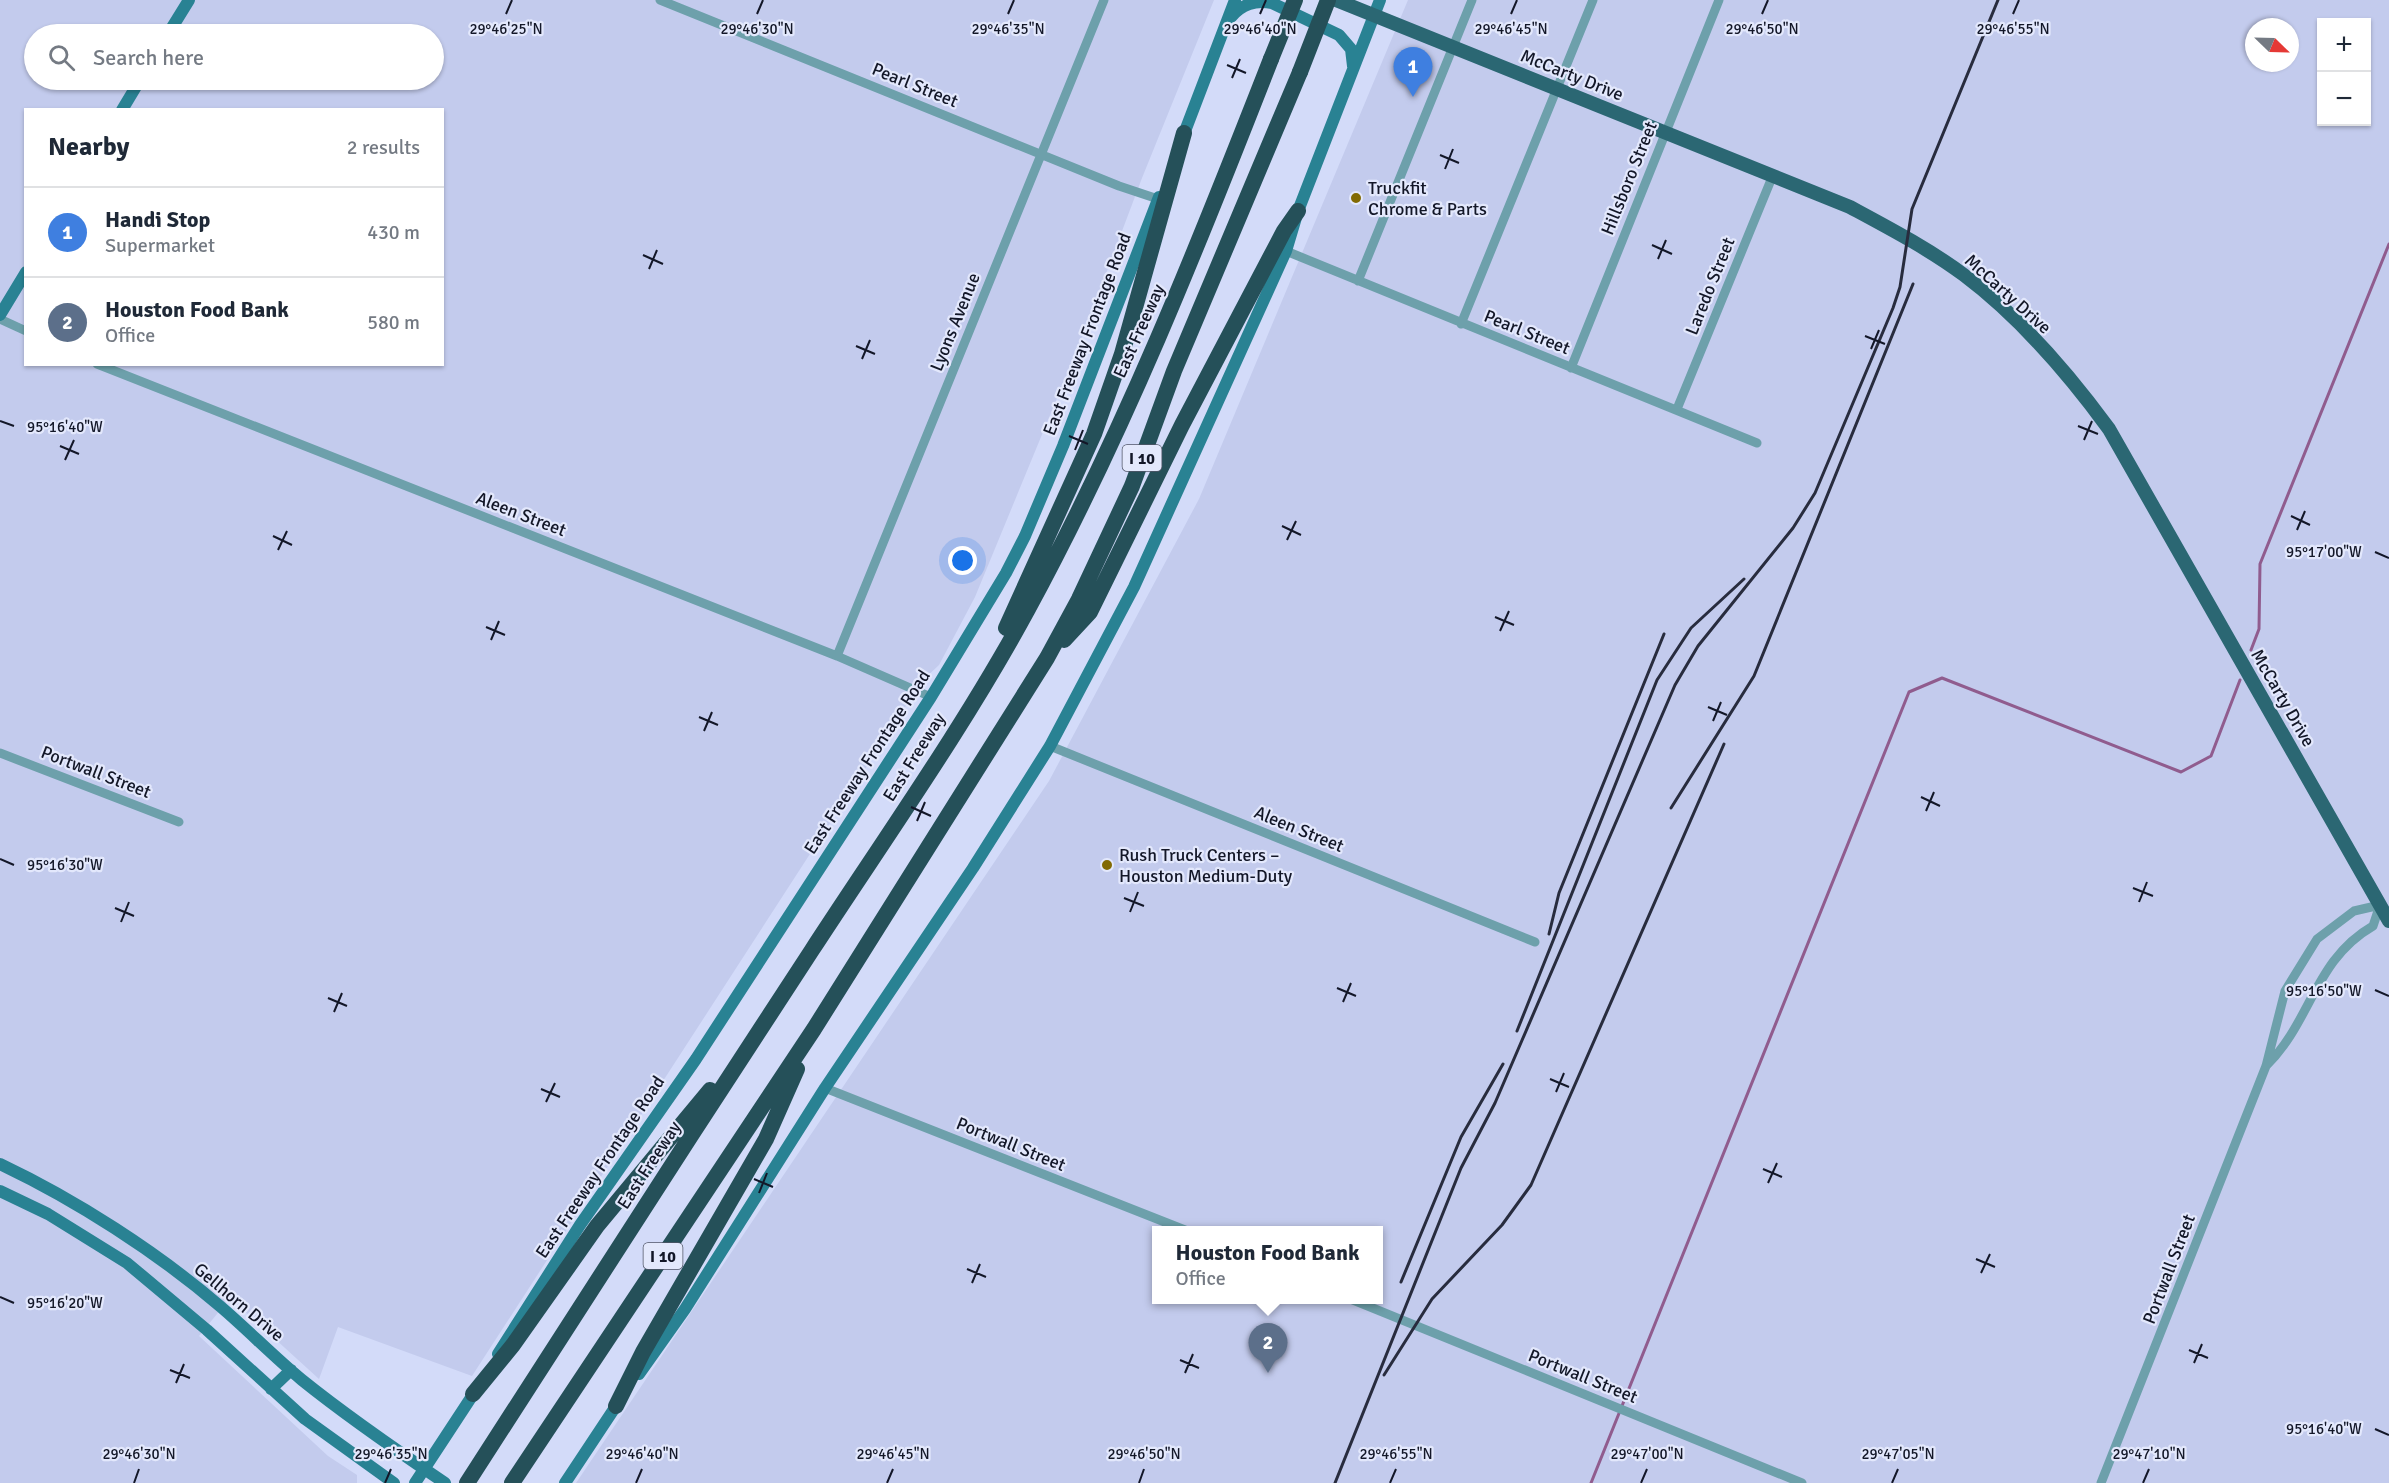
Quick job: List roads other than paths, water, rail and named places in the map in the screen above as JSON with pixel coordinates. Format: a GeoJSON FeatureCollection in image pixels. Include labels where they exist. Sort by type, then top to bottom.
{"type":"FeatureCollection","features":[{"type":"Feature","properties":{"kind":"highway","name":"East Freeway"},"geometry":{"type":"LineString","coordinates":[[467,1483],[970,705],[1026,612],[1091,490],[1150,351],[1189,268],[1295,0]]}},
{"type":"Feature","properties":{"kind":"highway","name":"I 10"},"geometry":{"type":"LineString","coordinates":[[512,1483],[814,1029],[1047,658],[1079,599],[1132,486],[1174,371],[1328,0]]}},
{"type":"Feature","properties":{"kind":"highway"},"geometry":{"type":"LineString","coordinates":[[970,705],[1094,434],[1122,354],[1184,133]]}},
{"type":"Feature","properties":{"kind":"highway"},"geometry":{"type":"LineString","coordinates":[[1047,658],[1090,612],[1187,415],[1284,231],[1298,211]]}},
{"type":"Feature","properties":{"kind":"highway"},"geometry":{"type":"LineString","coordinates":[[473,1394],[513,1345],[597,1226],[762,1026]]}},
{"type":"Feature","properties":{"kind":"highway"},"geometry":{"type":"LineString","coordinates":[[616,1406],[643,1352],[766,1139],[814,1029]]}},
{"type":"Feature","properties":{"kind":"main road"},"geometry":{"type":"LineString","coordinates":[[174,24],[189,0]]}},
{"type":"Feature","properties":{"kind":"main road","name":"East Freeway Frontage Road"},"geometry":{"type":"LineString","coordinates":[[415,1483],[580,1225],[696,1059],[931,697],[1006,573],[1025,536],[1113,320],[1235,0]]}},
{"type":"Feature","properties":{"kind":"main road","name":"McCarty Drive"},"geometry":{"type":"LineString","coordinates":[[1336,0],[1850,207],[1906,238],[1965,276],[1997,303],[2066,374],[2109,429],[2389,921]]}},
{"type":"Feature","properties":{"kind":"main road"},"geometry":{"type":"LineString","coordinates":[[565,1483],[692,1299],[825,1088],[973,868],[1050,746],[1134,587],[1286,251],[1298,211],[1380,0]]}},
{"type":"Feature","properties":{"kind":"main road"},"geometry":{"type":"LineString","coordinates":[[1225,24],[1244,5],[1260,1],[1272,3],[1339,34],[1351,49],[1354,67]]}},
{"type":"Feature","properties":{"kind":"main road"},"geometry":{"type":"LineString","coordinates":[[123,108],[134,90]]}},
{"type":"Feature","properties":{"kind":"main road"},"geometry":{"type":"LineString","coordinates":[[0,317],[24,275]]}},
{"type":"Feature","properties":{"kind":"main road","name":"Gellhorn Drive"},"geometry":{"type":"LineString","coordinates":[[0,1164],[51,1190],[125,1236],[220,1305],[291,1370],[373,1434],[445,1483]]}},
{"type":"Feature","properties":{"kind":"main road"},"geometry":{"type":"LineString","coordinates":[[0,1191],[48,1215],[127,1263],[207,1330],[304,1419],[394,1483]]}},
{"type":"Feature","properties":{"kind":"main road"},"geometry":{"type":"LineString","coordinates":[[271,1389],[291,1370]]}},
{"type":"Feature","properties":{"kind":"street","name":"Pearl Street"},"geometry":{"type":"LineString","coordinates":[[660,0],[1040,154],[1158,199]]}},
{"type":"Feature","properties":{"kind":"street","name":"Lyons Avenue"},"geometry":{"type":"LineString","coordinates":[[837,656],[1104,0]]}},
{"type":"Feature","properties":{"kind":"street"},"geometry":{"type":"LineString","coordinates":[[1358,281],[1472,0]]}},
{"type":"Feature","properties":{"kind":"street"},"geometry":{"type":"LineString","coordinates":[[1461,324],[1593,0]]}},
{"type":"Feature","properties":{"kind":"street","name":"Hillsboro Street"},"geometry":{"type":"LineString","coordinates":[[1572,368],[1719,0]]}},
{"type":"Feature","properties":{"kind":"street","name":"Laredo Street"},"geometry":{"type":"LineString","coordinates":[[1677,409],[1773,175]]}},
{"type":"Feature","properties":{"kind":"street","name":"Pearl Street"},"geometry":{"type":"LineString","coordinates":[[1286,251],[1757,443]]}},
{"type":"Feature","properties":{"kind":"street"},"geometry":{"type":"LineString","coordinates":[[0,317],[24,330]]}},
{"type":"Feature","properties":{"kind":"street","name":"Aleen Street"},"geometry":{"type":"LineString","coordinates":[[102,366],[837,656],[931,697]]}},
{"type":"Feature","properties":{"kind":"street","name":"Aleen Street"},"geometry":{"type":"LineString","coordinates":[[1050,746],[1535,942]]}},
{"type":"Feature","properties":{"kind":"street","name":"Portwall Street"},"geometry":{"type":"LineString","coordinates":[[0,753],[179,822]]}},
{"type":"Feature","properties":{"kind":"street","name":"Portwall Street"},"geometry":{"type":"LineString","coordinates":[[2266,1066],[2287,1042],[2329,963],[2358,934],[2373,926],[2380,905]]}},
{"type":"Feature","properties":{"kind":"street","name":"Portwall Street"},"geometry":{"type":"LineString","coordinates":[[2101,1483],[2266,1066],[2285,991],[2317,939],[2354,911],[2380,905]]}},
{"type":"Feature","properties":{"kind":"street","name":"Portwall Street"},"geometry":{"type":"LineString","coordinates":[[825,1088],[1175,1226]]}},
{"type":"Feature","properties":{"kind":"street","name":"Portwall Street"},"geometry":{"type":"LineString","coordinates":[[1365,1304],[1802,1483]]}},
{"type":"Feature","properties":{"kind":"waterway"},"geometry":{"type":"LineString","coordinates":[[2251,650],[2259,629],[2260,564],[2389,244]]}},
{"type":"Feature","properties":{"kind":"waterway"},"geometry":{"type":"LineString","coordinates":[[1591,1483],[1909,692],[1942,678],[2181,772],[2211,756],[2240,680]]}},
{"type":"Feature","properties":{"kind":"railway"},"geometry":{"type":"LineString","coordinates":[[1335,1483],[1461,1168],[1495,1103],[1675,685],[1698,646],[1793,528],[1815,493],[1893,308],[1900,287],[1912,209],[1998,0]]}},
{"type":"Feature","properties":{"kind":"railway"},"geometry":{"type":"LineString","coordinates":[[1671,808],[1754,676],[1913,284]]}},
{"type":"Feature","properties":{"kind":"railway"},"geometry":{"type":"LineString","coordinates":[[1517,1031],[1657,680],[1691,628],[1744,579]]}},
{"type":"Feature","properties":{"kind":"railway"},"geometry":{"type":"LineString","coordinates":[[1549,934],[1559,893],[1664,634]]}},
{"type":"Feature","properties":{"kind":"railway"},"geometry":{"type":"LineString","coordinates":[[1384,1375],[1432,1299],[1502,1225],[1531,1185],[1724,744]]}},
{"type":"Feature","properties":{"kind":"railway"},"geometry":{"type":"LineString","coordinates":[[1401,1282],[1461,1137],[1503,1064]]}},
{"type":"Feature","properties":{"kind":"place","name":"Handi Stop"},"geometry":{"type":"Point","coordinates":[1413,97]}},
{"type":"Feature","properties":{"kind":"place","name":"Truckfit Chrome & Parts"},"geometry":{"type":"Point","coordinates":[1356,198]}},
{"type":"Feature","properties":{"kind":"place","name":"Rush Truck Centers – Houston Medium-Duty"},"geometry":{"type":"Point","coordinates":[1107,865]}},
{"type":"Feature","properties":{"kind":"place","name":"Houston Food Bank"},"geometry":{"type":"Point","coordinates":[1268,1373]}}]}
